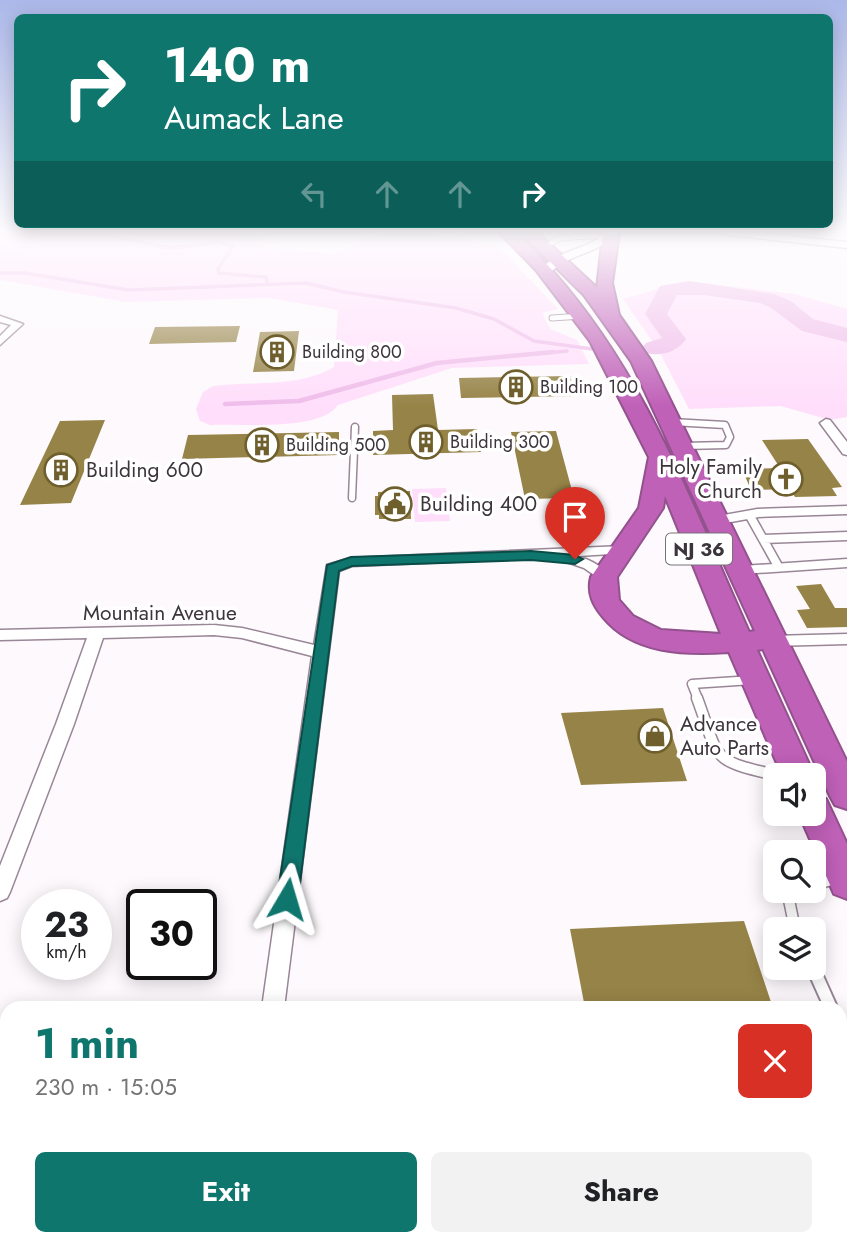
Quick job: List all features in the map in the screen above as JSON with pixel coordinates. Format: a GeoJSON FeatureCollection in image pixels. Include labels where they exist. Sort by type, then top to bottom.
{"type":"FeatureCollection","features":[{"type":"Feature","properties":{"kind":"highway","name":"NJ 36"},"geometry":{"type":"LineString","coordinates":[[565,290],[578,321],[600,337],[716,520],[772,641],[843,781]]}},
{"type":"Feature","properties":{"kind":"highway","name":"NJ 36"},"geometry":{"type":"LineString","coordinates":[[584,290],[611,314],[641,361],[670,422],[671,451],[738,642],[793,763]]}},
{"type":"Feature","properties":{"kind":"highway"},"geometry":{"type":"LineString","coordinates":[[606,290],[611,314]]}},
{"type":"Feature","properties":{"kind":"highway"},"geometry":{"type":"LineString","coordinates":[[671,451],[651,508],[604,577],[602,585],[606,603],[621,621],[638,632],[681,643],[772,641]]}},
{"type":"Feature","properties":{"kind":"highway"},"geometry":{"type":"LineString","coordinates":[[819,826],[835,881]]}},
{"type":"Feature","properties":{"kind":"street"},"geometry":{"type":"LineString","coordinates":[[0,318],[18,324],[0,342]]}},
{"type":"Feature","properties":{"kind":"street"},"geometry":{"type":"LineString","coordinates":[[826,423],[847,451]]}},
{"type":"Feature","properties":{"kind":"street"},"geometry":{"type":"LineString","coordinates":[[274,1001],[330,573],[337,565],[623,550]]}},
{"type":"Feature","properties":{"kind":"street"},"geometry":{"type":"LineString","coordinates":[[531,556],[575,559],[589,565],[604,577]]}},
{"type":"Feature","properties":{"kind":"street","name":"Mountain Avenue"},"geometry":{"type":"LineString","coordinates":[[0,635],[232,631],[318,652]]}},
{"type":"Feature","properties":{"kind":"street"},"geometry":{"type":"LineString","coordinates":[[0,892],[65,724],[96,634]]}},
{"type":"Feature","properties":{"kind":"street"},"geometry":{"type":"LineString","coordinates":[[772,641],[847,639]]}},
{"type":"Feature","properties":{"kind":"lane"},"geometry":{"type":"LineString","coordinates":[[566,317],[578,321]]}},
{"type":"Feature","properties":{"kind":"lane"},"geometry":{"type":"LineString","coordinates":[[552,318],[566,317],[578,321]]}},
{"type":"Feature","properties":{"kind":"lane"},"geometry":{"type":"LineString","coordinates":[[670,422],[712,422],[725,425],[730,438],[726,445],[671,451]]}},
{"type":"Feature","properties":{"kind":"lane"},"geometry":{"type":"LineString","coordinates":[[352,498],[355,427]]}},
{"type":"Feature","properties":{"kind":"lane"},"geometry":{"type":"LineString","coordinates":[[716,520],[847,510]]}},
{"type":"Feature","properties":{"kind":"lane"},"geometry":{"type":"LineString","coordinates":[[750,516],[778,566]]}},
{"type":"Feature","properties":{"kind":"lane"},"geometry":{"type":"LineString","coordinates":[[763,539],[847,536]]}},
{"type":"Feature","properties":{"kind":"lane"},"geometry":{"type":"LineString","coordinates":[[740,571],[778,566],[847,563]]}},
{"type":"Feature","properties":{"kind":"lane"},"geometry":{"type":"LineString","coordinates":[[755,680],[692,684],[719,757],[730,765],[763,772]]}},
{"type":"Feature","properties":{"kind":"lane"},"geometry":{"type":"LineString","coordinates":[[818,980],[828,1001]]}},
{"type":"Feature","properties":{"kind":"shaded area"},"geometry":{"type":"Polygon","coordinates":[[[58,290],[540,290],[558,309],[542,313],[550,329],[577,340],[589,364],[452,368],[338,405],[328,414],[315,419],[298,423],[210,425],[200,421],[196,409],[203,392],[213,386],[290,381],[320,374],[334,367],[338,310],[269,298],[126,302],[58,290]]]}},
{"type":"Feature","properties":{"kind":"shaded area"},"geometry":{"type":"Polygon","coordinates":[[[654,290],[763,290],[795,294],[847,309],[847,417],[830,420],[781,406],[689,409],[659,351],[623,299],[654,290]]]}},
{"type":"Feature","properties":{"kind":"shaded area"},"geometry":{"type":"Polygon","coordinates":[[[446,488],[450,521],[415,522],[412,489],[446,488]]]}},
{"type":"Feature","properties":{"kind":"building"},"geometry":{"type":"Polygon","coordinates":[[[240,326],[236,342],[149,344],[155,327],[240,326]]]}},
{"type":"Feature","properties":{"kind":"building","name":"Building 800"},"geometry":{"type":"Polygon","coordinates":[[[299,331],[294,371],[253,372],[260,332],[299,331]]]}},
{"type":"Feature","properties":{"kind":"building","name":"Building 100"},"geometry":{"type":"Polygon","coordinates":[[[570,376],[576,396],[461,398],[459,378],[570,376]]]}},
{"type":"Feature","properties":{"kind":"building","name":"Building 300"},"geometry":{"type":"Polygon","coordinates":[[[433,394],[438,430],[477,429],[481,452],[373,455],[373,431],[393,430],[392,395],[433,394]]]}},
{"type":"Feature","properties":{"kind":"building","name":"Building 600"},"geometry":{"type":"Polygon","coordinates":[[[105,420],[71,503],[20,505],[60,421],[105,420]]]}},
{"type":"Feature","properties":{"kind":"building"},"geometry":{"type":"Polygon","coordinates":[[[556,431],[574,498],[525,499],[511,432],[556,431]]]}},
{"type":"Feature","properties":{"kind":"building","name":"Building 500"},"geometry":{"type":"Polygon","coordinates":[[[339,432],[339,455],[182,459],[188,435],[339,432]]]}},
{"type":"Feature","properties":{"kind":"building","name":"Holy Family Church"},"geometry":{"type":"Polygon","coordinates":[[[808,439],[842,487],[832,488],[837,496],[795,497],[790,489],[751,490],[742,469],[780,468],[762,440],[808,439]]]}},
{"type":"Feature","properties":{"kind":"building","name":"Building 400"},"geometry":{"type":"Polygon","coordinates":[[[410,491],[411,519],[379,519],[379,515],[375,515],[375,496],[378,496],[378,492],[410,491]]]}},
{"type":"Feature","properties":{"kind":"building"},"geometry":{"type":"Polygon","coordinates":[[[821,584],[835,608],[847,608],[847,627],[807,628],[797,610],[810,609],[796,586],[821,584]]]}},
{"type":"Feature","properties":{"kind":"building"},"geometry":{"type":"Polygon","coordinates":[[[663,708],[687,781],[581,785],[561,713],[663,708]]]}},
{"type":"Feature","properties":{"kind":"building"},"geometry":{"type":"Polygon","coordinates":[[[744,921],[771,1001],[584,1001],[570,929],[744,921]]]}},
{"type":"Feature","properties":{"kind":"waterway"},"geometry":{"type":"LineString","coordinates":[[336,290],[456,308],[494,319],[534,341],[592,349]]}},
{"type":"Feature","properties":{"kind":"waterway"},"geometry":{"type":"LineString","coordinates":[[654,348],[669,344],[674,339],[656,314],[668,291],[671,290]]}},
{"type":"Feature","properties":{"kind":"waterway"},"geometry":{"type":"LineString","coordinates":[[722,290],[775,301],[805,324],[847,335]]}},
{"type":"Feature","properties":{"kind":"waterway"},"geometry":{"type":"LineString","coordinates":[[534,354],[567,351]]}},
{"type":"Feature","properties":{"kind":"waterway"},"geometry":{"type":"LineString","coordinates":[[225,404],[299,401],[437,363],[553,352]]}},
{"type":"Feature","properties":{"kind":"place","name":"Building 800"},"geometry":{"type":"Point","coordinates":[277,352]}},
{"type":"Feature","properties":{"kind":"place","name":"Building 100"},"geometry":{"type":"Point","coordinates":[516,387]}},
{"type":"Feature","properties":{"kind":"place","name":"Building 300"},"geometry":{"type":"Point","coordinates":[426,442]}},
{"type":"Feature","properties":{"kind":"place","name":"Building 500"},"geometry":{"type":"Point","coordinates":[262,445]}},
{"type":"Feature","properties":{"kind":"place","name":"Building 600"},"geometry":{"type":"Point","coordinates":[61,470]}},
{"type":"Feature","properties":{"kind":"place","name":"Holy Family Church"},"geometry":{"type":"Point","coordinates":[786,479]}},
{"type":"Feature","properties":{"kind":"place","name":"Building 400"},"geometry":{"type":"Point","coordinates":[395,504]}},
{"type":"Feature","properties":{"kind":"place","name":"Advance Auto Parts"},"geometry":{"type":"Point","coordinates":[655,736]}},
{"type":"Feature","properties":{"kind":"route"},"geometry":{"type":"LineString","coordinates":[[287,899],[318,652],[332,568],[351,562],[531,556],[575,559]]}}]}
